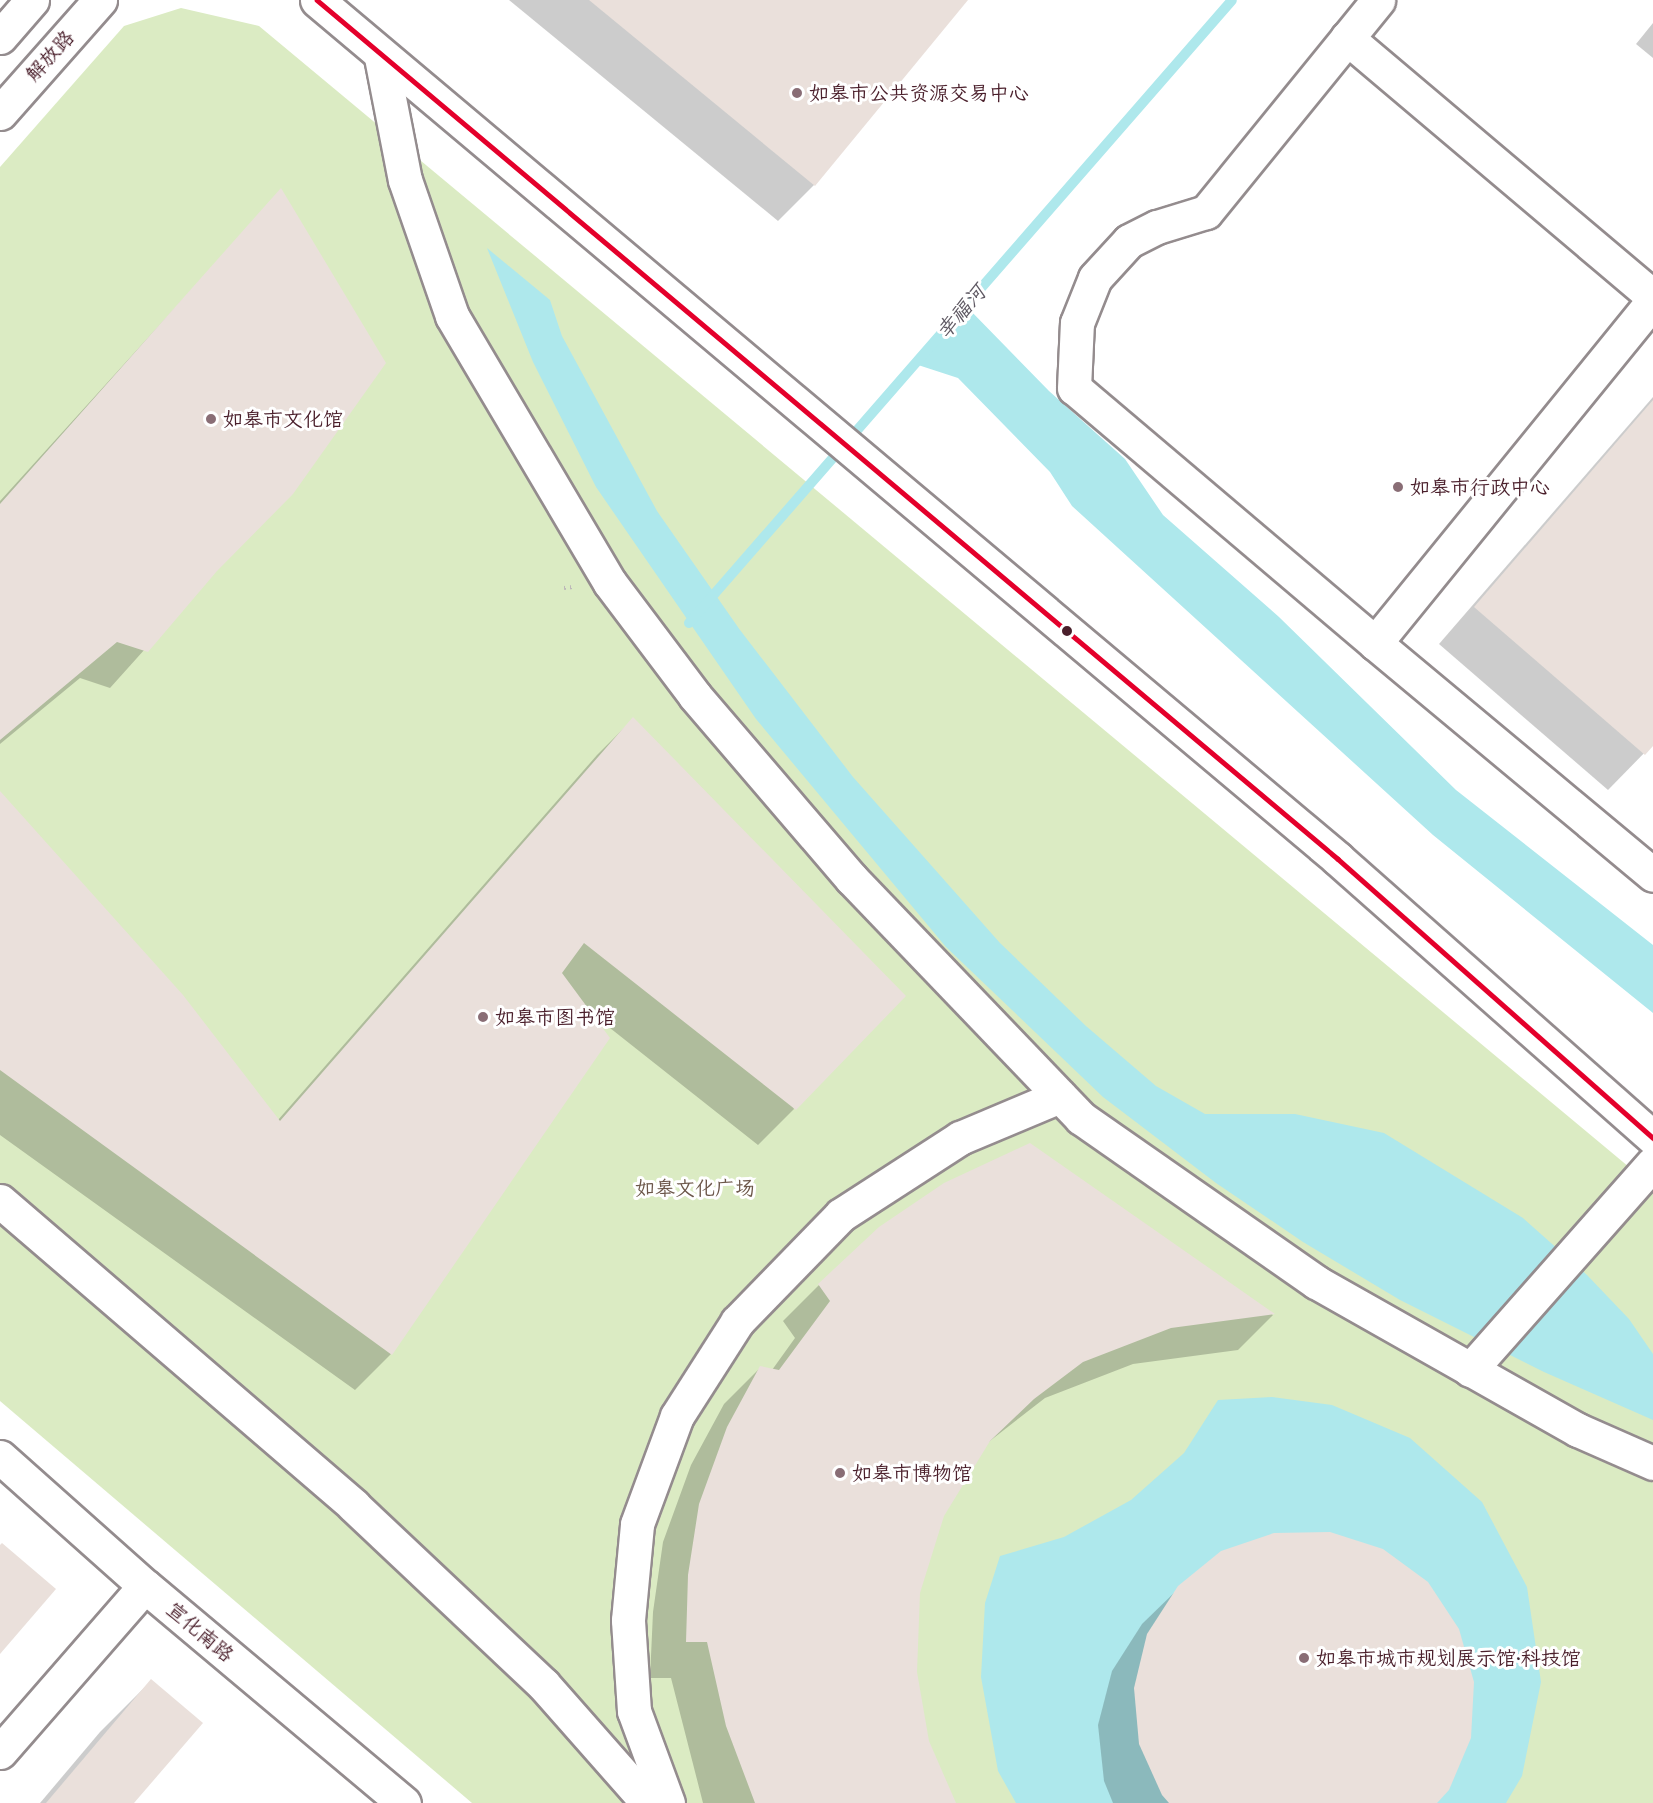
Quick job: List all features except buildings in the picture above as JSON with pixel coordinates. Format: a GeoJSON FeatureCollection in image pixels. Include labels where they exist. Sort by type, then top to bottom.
{"type":"FeatureCollection","features":[{"type":"Feature","properties":{"kind":"street"},"geometry":{"type":"LineString","coordinates":[[0,37],[32,0]]}},
{"type":"Feature","properties":{"kind":"street","name":"解放路"},"geometry":{"type":"LineString","coordinates":[[0,113],[100,0]]}},
{"type":"Feature","properties":{"kind":"street"},"geometry":{"type":"LineString","coordinates":[[318,0],[381,57],[1338,859],[1653,1138]]}},
{"type":"Feature","properties":{"kind":"street"},"geometry":{"type":"LineString","coordinates":[[1378,0],[1206,212],[1157,227],[1129,241],[1095,278],[1077,323],[1074,388],[1653,875]]}},
{"type":"Feature","properties":{"kind":"street"},"geometry":{"type":"LineString","coordinates":[[1347,38],[1653,299],[1375,643]]}},
{"type":"Feature","properties":{"kind":"street"},"geometry":{"type":"LineString","coordinates":[[381,57],[405,180],[452,316],[610,583],[695,696],[852,879],[1081,1118],[1316,1282],[1578,1430],[1653,1463]]}},
{"type":"Feature","properties":{"kind":"street"},"geometry":{"type":"LineString","coordinates":[[668,1803],[634,1711],[628,1620],[637,1524],[677,1416],[737,1322],[841,1215],[960,1138],[1060,1096]]}},
{"type":"Feature","properties":{"kind":"street"},"geometry":{"type":"LineString","coordinates":[[1470,1370],[1653,1163]]}},
{"type":"Feature","properties":{"kind":"street"},"geometry":{"type":"LineString","coordinates":[[0,1201],[354,1506],[543,1684],[648,1803]]}},
{"type":"Feature","properties":{"kind":"street","name":"宣化南路"},"geometry":{"type":"LineString","coordinates":[[0,1457],[145,1586],[404,1803]]}},
{"type":"Feature","properties":{"kind":"street"},"geometry":{"type":"LineString","coordinates":[[0,1752],[145,1586]]}},
{"type":"Feature","properties":{"kind":"green space","name":"如皋文化广场"},"geometry":{"type":"Polygon","coordinates":[[[181,8],[259,26],[1653,1187],[1653,1803],[472,1803],[0,1401],[0,167],[124,26],[181,8]]]}},
{"type":"Feature","properties":{"kind":"water"},"geometry":{"type":"Polygon","coordinates":[[[487,248],[550,300],[562,336],[657,511],[740,630],[853,777],[1000,943],[1086,1026],[1156,1086],[1205,1114],[1295,1114],[1384,1133],[1523,1218],[1587,1275],[1629,1319],[1653,1354],[1653,1420],[1544,1372],[1400,1300],[1303,1242],[1216,1183],[1103,1097],[946,947],[756,719],[596,487],[533,362],[487,248]]]}},
{"type":"Feature","properties":{"kind":"water"},"geometry":{"type":"Polygon","coordinates":[[[966,306],[1049,391],[1125,459],[1163,515],[1279,617],[1456,790],[1653,945],[1653,1013],[1433,835],[1072,506],[1050,472],[958,378],[915,364],[966,306]]]}},
{"type":"Feature","properties":{"kind":"water"},"geometry":{"type":"Polygon","coordinates":[[[1272,1397],[1332,1405],[1410,1438],[1482,1502],[1527,1587],[1541,1682],[1522,1776],[1506,1803],[1016,1803],[998,1771],[981,1677],[985,1603],[1000,1556],[1064,1537],[1131,1500],[1184,1453],[1218,1400],[1272,1397]]]}},
{"type":"Feature","properties":{"kind":"waterway","name":"幸福河"},"geometry":{"type":"LineString","coordinates":[[689,623],[1232,0]]}},
{"type":"Feature","properties":{"kind":"transit line"},"geometry":{"type":"LineString","coordinates":[[317,0],[1338,859],[1653,1138]]}},
{"type":"Feature","properties":{"kind":"place","name":"如皋市公共资源交易中心"},"geometry":{"type":"Point","coordinates":[797,93]}},
{"type":"Feature","properties":{"kind":"place","name":"如皋市文化馆"},"geometry":{"type":"Point","coordinates":[211,419]}},
{"type":"Feature","properties":{"kind":"place","name":"如皋市行政中心"},"geometry":{"type":"Point","coordinates":[1398,487]}},
{"type":"Feature","properties":{"kind":"place","name":"如皋市图书馆"},"geometry":{"type":"Point","coordinates":[483,1017]}},
{"type":"Feature","properties":{"kind":"place","name":"如皋市博物馆"},"geometry":{"type":"Point","coordinates":[840,1473]}},
{"type":"Feature","properties":{"kind":"place","name":"如皋市城市规划展示馆·科技馆"},"geometry":{"type":"Point","coordinates":[1304,1658]}}]}
